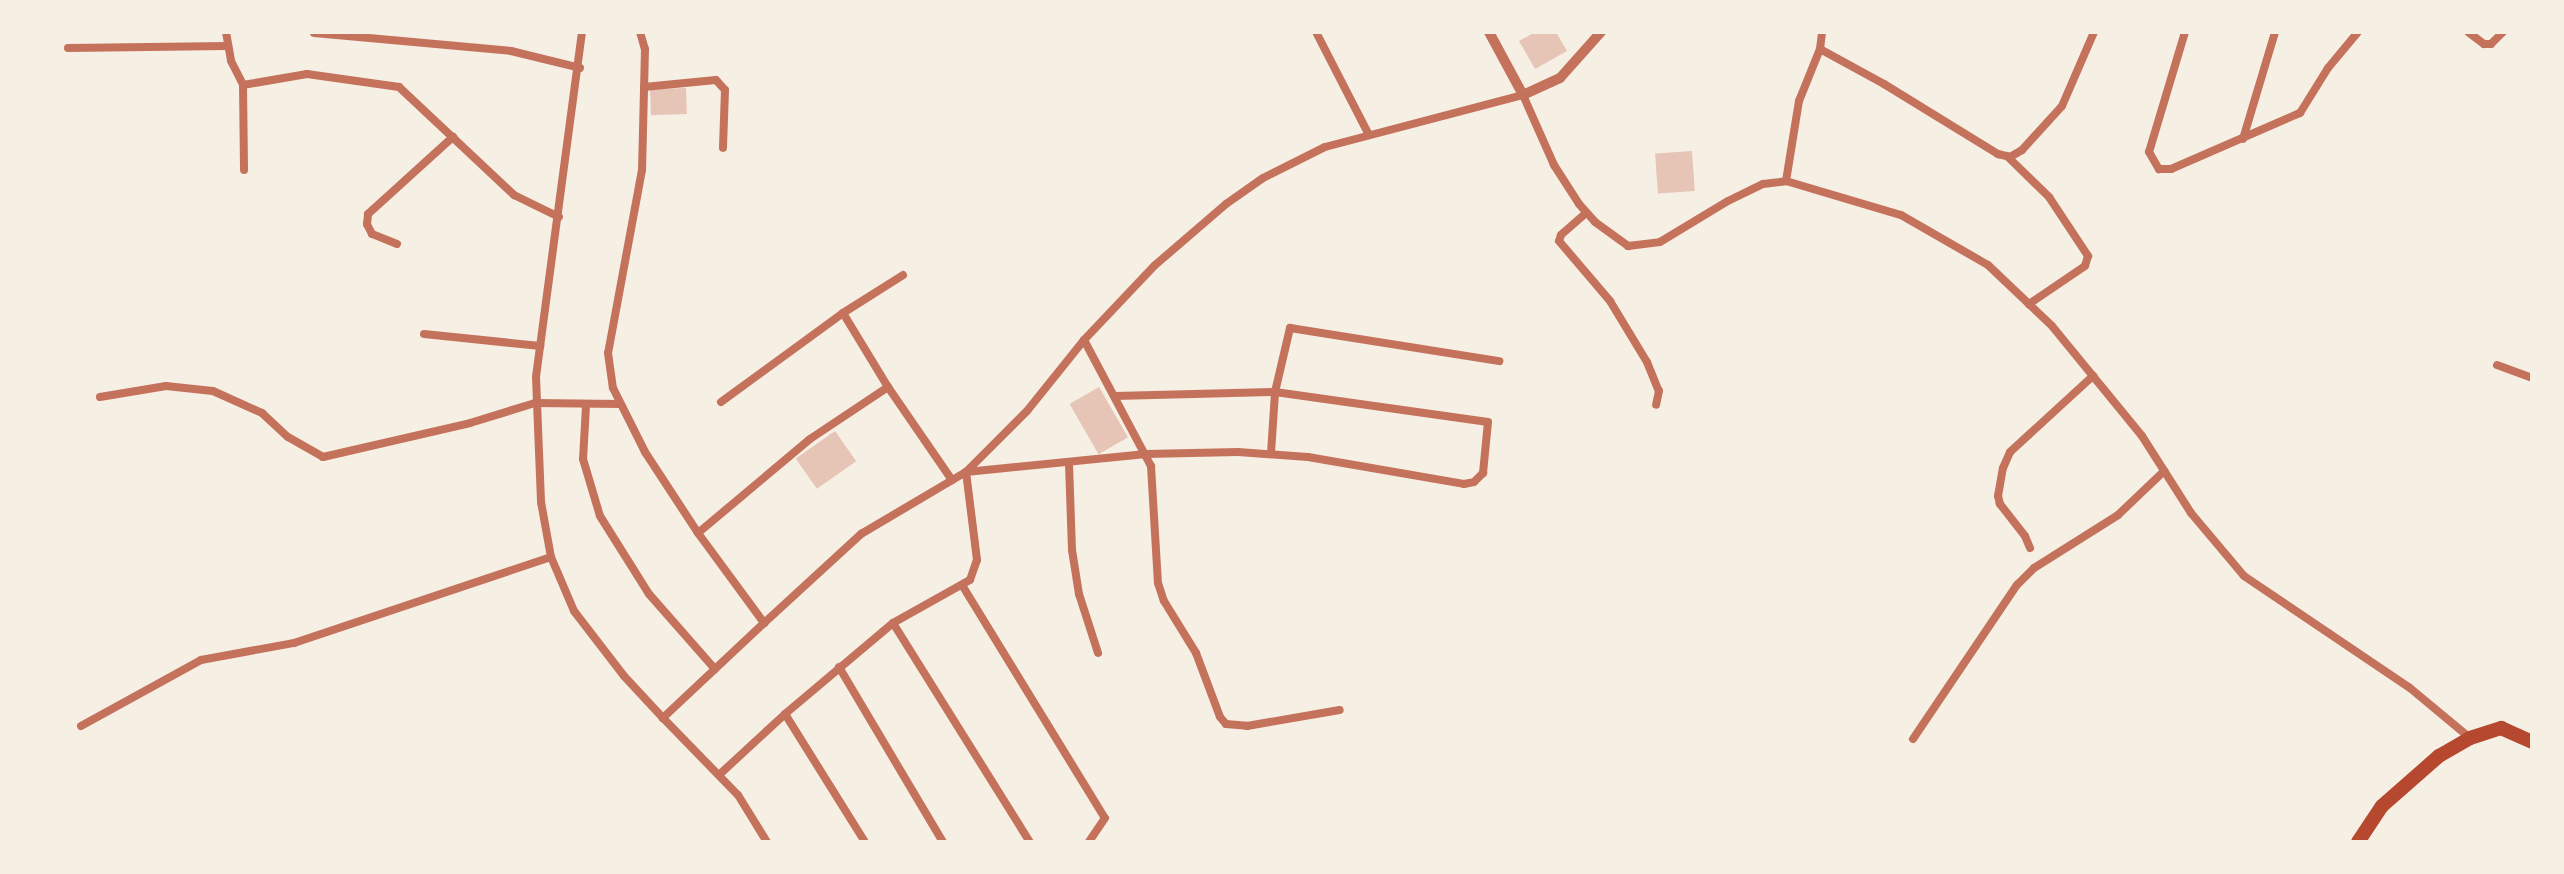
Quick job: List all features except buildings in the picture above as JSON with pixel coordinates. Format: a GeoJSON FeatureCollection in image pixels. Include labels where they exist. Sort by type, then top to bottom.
{"type":"FeatureCollection","features":[{"type":"Feature","properties":{"kind":"highway"},"geometry":{"type":"LineString","coordinates":[[2358,842],[2382,806],[2409,778],[2470,738],[2501,728],[2532,742]]}},
{"type":"Feature","properties":{"kind":"street"},"geometry":{"type":"LineString","coordinates":[[226,32],[243,85],[244,170]]}},
{"type":"Feature","properties":{"kind":"street"},"geometry":{"type":"LineString","coordinates":[[582,32],[580,68],[540,346],[535,403],[541,502],[551,557],[574,611],[624,676],[720,774],[749,810],[767,842]]}},
{"type":"Feature","properties":{"kind":"street"},"geometry":{"type":"LineString","coordinates":[[640,32],[645,49],[642,170],[608,353],[613,388],[645,452],[698,533],[764,623]]}},
{"type":"Feature","properties":{"kind":"street"},"geometry":{"type":"LineString","coordinates":[[1316,32],[1369,135]]}},
{"type":"Feature","properties":{"kind":"street"},"geometry":{"type":"LineString","coordinates":[[1489,32],[1523,95],[1554,165],[1586,213],[1616,240],[1641,246],[1660,242],[1763,184],[1786,181],[1901,215],[1988,265],[2029,304],[2093,376],[2142,436],[2191,513],[2244,576],[2410,688],[2470,738]]}},
{"type":"Feature","properties":{"kind":"street"},"geometry":{"type":"LineString","coordinates":[[663,718],[861,534],[966,472],[1027,411],[1084,340],[1154,266],[1226,204],[1295,160],[1325,147],[1523,95],[1560,78],[1601,32]]}},
{"type":"Feature","properties":{"kind":"street"},"geometry":{"type":"LineString","coordinates":[[1786,181],[1799,101],[1820,49],[1822,32]]}},
{"type":"Feature","properties":{"kind":"street"},"geometry":{"type":"LineString","coordinates":[[2007,156],[2022,150],[2062,106],[2094,32]]}},
{"type":"Feature","properties":{"kind":"street"},"geometry":{"type":"LineString","coordinates":[[2185,32],[2149,152],[2150,160],[2159,169],[2171,169],[2300,113],[2328,68],[2358,32]]}},
{"type":"Feature","properties":{"kind":"street"},"geometry":{"type":"LineString","coordinates":[[2243,139],[2275,32]]}},
{"type":"Feature","properties":{"kind":"street"},"geometry":{"type":"LineString","coordinates":[[2468,32],[2484,44],[2491,44],[2503,32]]}},
{"type":"Feature","properties":{"kind":"street"},"geometry":{"type":"LineString","coordinates":[[314,33],[511,51],[580,68]]}},
{"type":"Feature","properties":{"kind":"street"},"geometry":{"type":"LineString","coordinates":[[68,48],[228,46]]}},
{"type":"Feature","properties":{"kind":"street"},"geometry":{"type":"LineString","coordinates":[[1820,49],[2007,156],[2049,197],[2088,256],[2085,266],[2029,304]]}},
{"type":"Feature","properties":{"kind":"street"},"geometry":{"type":"LineString","coordinates":[[243,85],[307,74],[399,87],[514,195],[559,217]]}},
{"type":"Feature","properties":{"kind":"street"},"geometry":{"type":"LineString","coordinates":[[644,87],[716,80],[725,90],[723,148]]}},
{"type":"Feature","properties":{"kind":"street"},"geometry":{"type":"LineString","coordinates":[[397,244],[372,234],[367,224],[368,214],[453,137]]}},
{"type":"Feature","properties":{"kind":"street"},"geometry":{"type":"LineString","coordinates":[[1586,213],[1561,235],[1559,241],[1610,301],[1647,362],[1659,391],[1656,405]]}},
{"type":"Feature","properties":{"kind":"street"},"geometry":{"type":"LineString","coordinates":[[721,402],[843,313],[903,275]]}},
{"type":"Feature","properties":{"kind":"street"},"geometry":{"type":"LineString","coordinates":[[843,313],[888,387],[952,480]]}},
{"type":"Feature","properties":{"kind":"street"},"geometry":{"type":"LineString","coordinates":[[1271,453],[1275,392],[1286,333],[1295,326],[1499,361]]}},
{"type":"Feature","properties":{"kind":"street"},"geometry":{"type":"LineString","coordinates":[[424,334],[540,346]]}},
{"type":"Feature","properties":{"kind":"street"},"geometry":{"type":"LineString","coordinates":[[1084,340],[1146,454],[1153,477],[1158,583],[1164,601],[1196,653],[1220,717],[1226,724],[1247,726],[1340,710]]}},
{"type":"Feature","properties":{"kind":"street"},"geometry":{"type":"LineString","coordinates":[[2497,365],[2532,378]]}},
{"type":"Feature","properties":{"kind":"street"},"geometry":{"type":"LineString","coordinates":[[2030,548],[2025,536],[2000,504],[1998,496],[2003,468],[2010,452],[2093,376]]}},
{"type":"Feature","properties":{"kind":"street"},"geometry":{"type":"LineString","coordinates":[[100,397],[166,386],[213,391],[262,413],[288,437],[323,457],[470,423],[535,403],[620,404]]}},
{"type":"Feature","properties":{"kind":"street"},"geometry":{"type":"LineString","coordinates":[[698,533],[810,439],[888,387]]}},
{"type":"Feature","properties":{"kind":"street"},"geometry":{"type":"LineString","coordinates":[[966,472],[1146,454],[1271,453],[1464,484],[1474,482],[1483,473],[1488,422],[1275,392],[1115,396]]}},
{"type":"Feature","properties":{"kind":"street"},"geometry":{"type":"LineString","coordinates":[[586,406],[583,459],[600,516],[649,594],[715,669]]}},
{"type":"Feature","properties":{"kind":"street"},"geometry":{"type":"LineString","coordinates":[[1069,464],[1072,550],[1079,594],[1098,653]]}},
{"type":"Feature","properties":{"kind":"street"},"geometry":{"type":"LineString","coordinates":[[1913,739],[2017,585],[2034,568],[2118,515],[2164,471]]}},
{"type":"Feature","properties":{"kind":"street"},"geometry":{"type":"LineString","coordinates":[[720,774],[785,714],[893,623],[962,585],[975,571],[977,560],[966,472]]}},
{"type":"Feature","properties":{"kind":"street"},"geometry":{"type":"LineString","coordinates":[[81,726],[201,660],[294,643],[551,557]]}},
{"type":"Feature","properties":{"kind":"street"},"geometry":{"type":"LineString","coordinates":[[962,585],[1105,818],[1089,842]]}},
{"type":"Feature","properties":{"kind":"street"},"geometry":{"type":"LineString","coordinates":[[893,623],[1030,842]]}},
{"type":"Feature","properties":{"kind":"street"},"geometry":{"type":"LineString","coordinates":[[839,667],[943,842]]}},
{"type":"Feature","properties":{"kind":"street"},"geometry":{"type":"LineString","coordinates":[[785,714],[865,842]]}}]}
